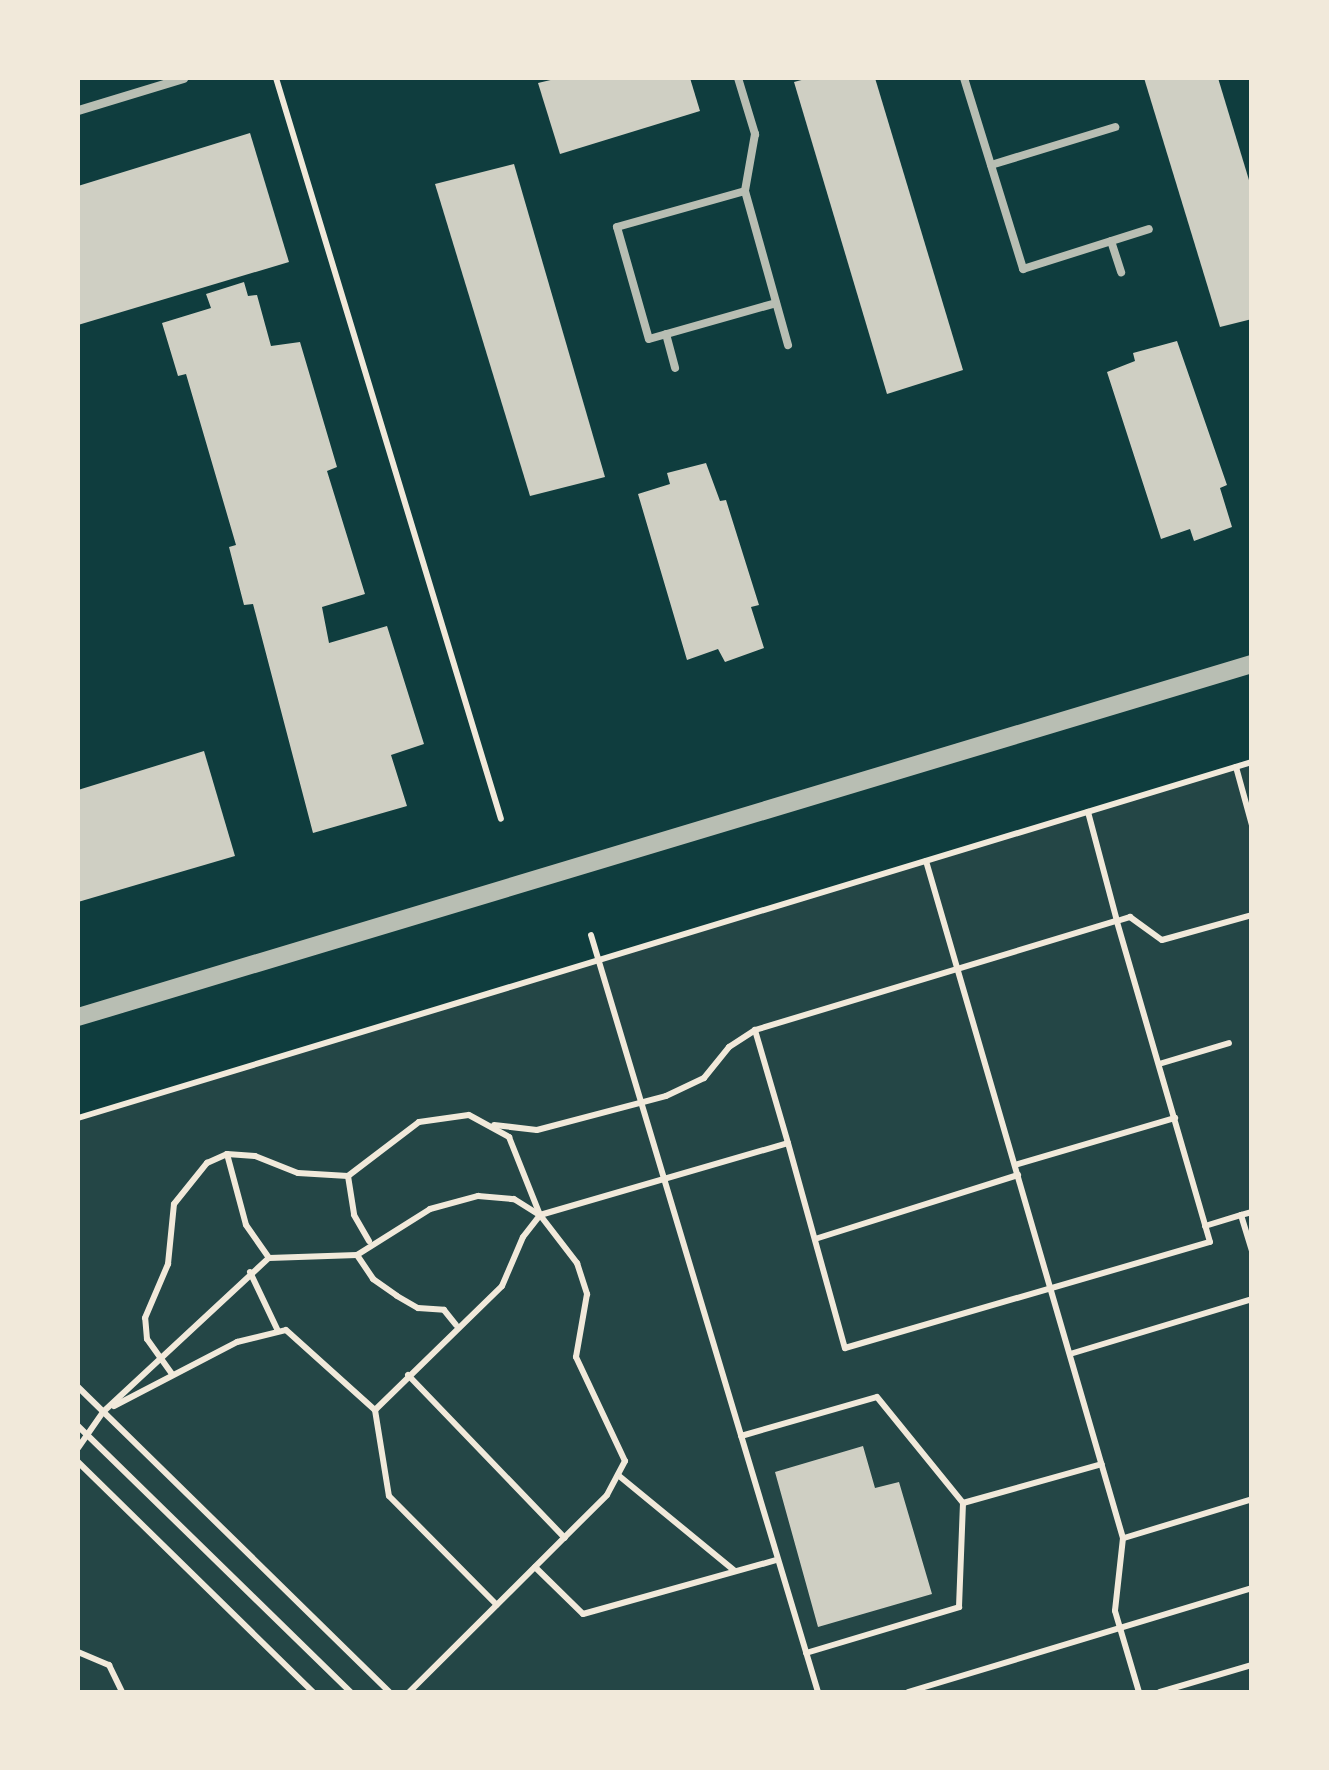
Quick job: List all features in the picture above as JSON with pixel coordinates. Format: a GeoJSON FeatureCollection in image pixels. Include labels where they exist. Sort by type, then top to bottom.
{"type":"FeatureCollection","features":[{"type":"Feature","properties":{"kind":"street"},"geometry":{"type":"LineString","coordinates":[[78,110],[183,78]]}},
{"type":"Feature","properties":{"kind":"street"},"geometry":{"type":"LineString","coordinates":[[78,1017],[1252,664]]}},
{"type":"Feature","properties":{"kind":"lane"},"geometry":{"type":"LineString","coordinates":[[738,78],[755,134],[745,191],[788,345]]}},
{"type":"Feature","properties":{"kind":"lane"},"geometry":{"type":"LineString","coordinates":[[964,78],[1023,268],[1148,229]]}},
{"type":"Feature","properties":{"kind":"lane"},"geometry":{"type":"LineString","coordinates":[[991,164],[1115,127]]}},
{"type":"Feature","properties":{"kind":"lane"},"geometry":{"type":"LineString","coordinates":[[745,191],[617,227],[649,339],[776,303]]}},
{"type":"Feature","properties":{"kind":"lane"},"geometry":{"type":"LineString","coordinates":[[1111,240],[1121,272]]}},
{"type":"Feature","properties":{"kind":"lane"},"geometry":{"type":"LineString","coordinates":[[666,334],[675,368]]}},
{"type":"Feature","properties":{"kind":"path"},"geometry":{"type":"LineString","coordinates":[[276,78],[501,818]]}},
{"type":"Feature","properties":{"kind":"path"},"geometry":{"type":"LineString","coordinates":[[78,1118],[1252,762]]}},
{"type":"Feature","properties":{"kind":"path"},"geometry":{"type":"LineString","coordinates":[[1236,767],[1252,826]]}},
{"type":"Feature","properties":{"kind":"path"},"geometry":{"type":"LineString","coordinates":[[756,1030],[845,1348],[1210,1242],[1088,812]]}},
{"type":"Feature","properties":{"kind":"path"},"geometry":{"type":"LineString","coordinates":[[926,860],[1124,1538],[1116,1611],[1140,1692]]}},
{"type":"Feature","properties":{"kind":"path"},"geometry":{"type":"LineString","coordinates":[[172,1374],[158,1358],[145,1318],[168,1264],[174,1204],[188,1179],[227,1154],[255,1156],[312,1176],[348,1176],[419,1122],[456,1115],[493,1125],[537,1130],[640,1103],[704,1078],[729,1047],[756,1030],[1117,920],[1130,918],[1162,940],[1252,915]]}},
{"type":"Feature","properties":{"kind":"path"},"geometry":{"type":"LineString","coordinates":[[590,935],[818,1692]]}},
{"type":"Feature","properties":{"kind":"path"},"geometry":{"type":"LineString","coordinates":[[1159,1064],[1229,1043]]}},
{"type":"Feature","properties":{"kind":"path"},"geometry":{"type":"LineString","coordinates":[[1015,1165],[1174,1118]]}},
{"type":"Feature","properties":{"kind":"path"},"geometry":{"type":"LineString","coordinates":[[493,1125],[522,1158],[540,1216]]}},
{"type":"Feature","properties":{"kind":"path"},"geometry":{"type":"LineString","coordinates":[[375,1410],[456,1325],[502,1286],[523,1237],[540,1216],[788,1144]]}},
{"type":"Feature","properties":{"kind":"path"},"geometry":{"type":"LineString","coordinates":[[227,1154],[246,1225],[269,1258]]}},
{"type":"Feature","properties":{"kind":"path"},"geometry":{"type":"LineString","coordinates":[[814,1239],[1018,1175]]}},
{"type":"Feature","properties":{"kind":"path"},"geometry":{"type":"LineString","coordinates":[[348,1176],[354,1214],[369,1241]]}},
{"type":"Feature","properties":{"kind":"path"},"geometry":{"type":"LineString","coordinates":[[78,1448],[103,1412],[269,1258],[357,1255],[369,1241],[430,1208],[478,1196],[514,1199],[540,1216],[576,1263],[587,1294],[576,1357],[625,1461],[608,1495],[409,1692]]}},
{"type":"Feature","properties":{"kind":"path"},"geometry":{"type":"LineString","coordinates":[[1205,1226],[1252,1212]]}},
{"type":"Feature","properties":{"kind":"path"},"geometry":{"type":"LineString","coordinates":[[1241,1216],[1252,1250]]}},
{"type":"Feature","properties":{"kind":"path"},"geometry":{"type":"LineString","coordinates":[[357,1255],[385,1287],[418,1308],[444,1310],[456,1325]]}},
{"type":"Feature","properties":{"kind":"path"},"geometry":{"type":"LineString","coordinates":[[250,1272],[278,1330],[305,1343],[375,1410],[389,1496],[497,1606]]}},
{"type":"Feature","properties":{"kind":"path"},"geometry":{"type":"LineString","coordinates":[[1070,1354],[1252,1300]]}},
{"type":"Feature","properties":{"kind":"path"},"geometry":{"type":"LineString","coordinates":[[103,1412],[172,1374],[278,1330]]}},
{"type":"Feature","properties":{"kind":"path"},"geometry":{"type":"LineString","coordinates":[[408,1375],[565,1538]]}},
{"type":"Feature","properties":{"kind":"path"},"geometry":{"type":"LineString","coordinates":[[78,1388],[389,1692]]}},
{"type":"Feature","properties":{"kind":"path"},"geometry":{"type":"LineString","coordinates":[[741,1436],[877,1398],[963,1502],[959,1607],[806,1653]]}},
{"type":"Feature","properties":{"kind":"path"},"geometry":{"type":"LineString","coordinates":[[78,1426],[351,1692]]}},
{"type":"Feature","properties":{"kind":"path"},"geometry":{"type":"LineString","coordinates":[[78,1462],[313,1692]]}},
{"type":"Feature","properties":{"kind":"path"},"geometry":{"type":"LineString","coordinates":[[963,1502],[1102,1464]]}},
{"type":"Feature","properties":{"kind":"path"},"geometry":{"type":"LineString","coordinates":[[618,1475],[735,1571]]}},
{"type":"Feature","properties":{"kind":"path"},"geometry":{"type":"LineString","coordinates":[[1124,1538],[1252,1499]]}},
{"type":"Feature","properties":{"kind":"path"},"geometry":{"type":"LineString","coordinates":[[536,1567],[583,1614],[778,1560]]}},
{"type":"Feature","properties":{"kind":"path"},"geometry":{"type":"LineString","coordinates":[[908,1692],[1252,1588]]}},
{"type":"Feature","properties":{"kind":"path"},"geometry":{"type":"LineString","coordinates":[[78,1652],[109,1665],[122,1692]]}},
{"type":"Feature","properties":{"kind":"path"},"geometry":{"type":"LineString","coordinates":[[1160,1692],[1252,1664]]}},
{"type":"Feature","properties":{"kind":"shaded area"},"geometry":{"type":"Polygon","coordinates":[[[1251,762],[1251,1692],[78,1692],[78,1118],[1251,762]]]}},
{"type":"Feature","properties":{"kind":"building"},"geometry":{"type":"Polygon","coordinates":[[[559,78],[690,78],[700,111],[560,154],[538,83],[559,78]]]}},
{"type":"Feature","properties":{"kind":"building"},"geometry":{"type":"Polygon","coordinates":[[[809,78],[875,78],[963,370],[887,394],[794,82],[809,78]]]}},
{"type":"Feature","properties":{"kind":"building"},"geometry":{"type":"Polygon","coordinates":[[[1144,78],[1218,78],[1252,190],[1252,319],[1220,327],[1144,78]]]}},
{"type":"Feature","properties":{"kind":"building"},"geometry":{"type":"Polygon","coordinates":[[[250,133],[289,262],[78,325],[78,186],[250,133]]]}},
{"type":"Feature","properties":{"kind":"building"},"geometry":{"type":"Polygon","coordinates":[[[514,164],[605,477],[530,496],[435,184],[514,164]]]}},
{"type":"Feature","properties":{"kind":"building"},"geometry":{"type":"Polygon","coordinates":[[[244,282],[248,296],[257,295],[271,346],[300,342],[337,467],[327,471],[365,594],[322,607],[329,643],[387,626],[424,744],[391,755],[407,806],[313,833],[253,604],[244,605],[229,547],[236,545],[186,374],[178,376],[162,323],[211,308],[206,294],[244,282]]]}},
{"type":"Feature","properties":{"kind":"building"},"geometry":{"type":"Polygon","coordinates":[[[1177,341],[1227,485],[1220,488],[1232,527],[1194,541],[1190,529],[1161,539],[1107,372],[1135,361],[1133,353],[1177,341]]]}},
{"type":"Feature","properties":{"kind":"building"},"geometry":{"type":"Polygon","coordinates":[[[706,463],[720,501],[726,500],[759,605],[751,607],[764,648],[725,662],[718,649],[687,660],[638,494],[670,484],[667,473],[706,463]]]}},
{"type":"Feature","properties":{"kind":"building"},"geometry":{"type":"Polygon","coordinates":[[[204,751],[235,856],[78,902],[78,790],[204,751]]]}},
{"type":"Feature","properties":{"kind":"building"},"geometry":{"type":"Polygon","coordinates":[[[863,1446],[875,1488],[899,1482],[932,1594],[818,1627],[775,1472],[863,1446]]]}}]}
